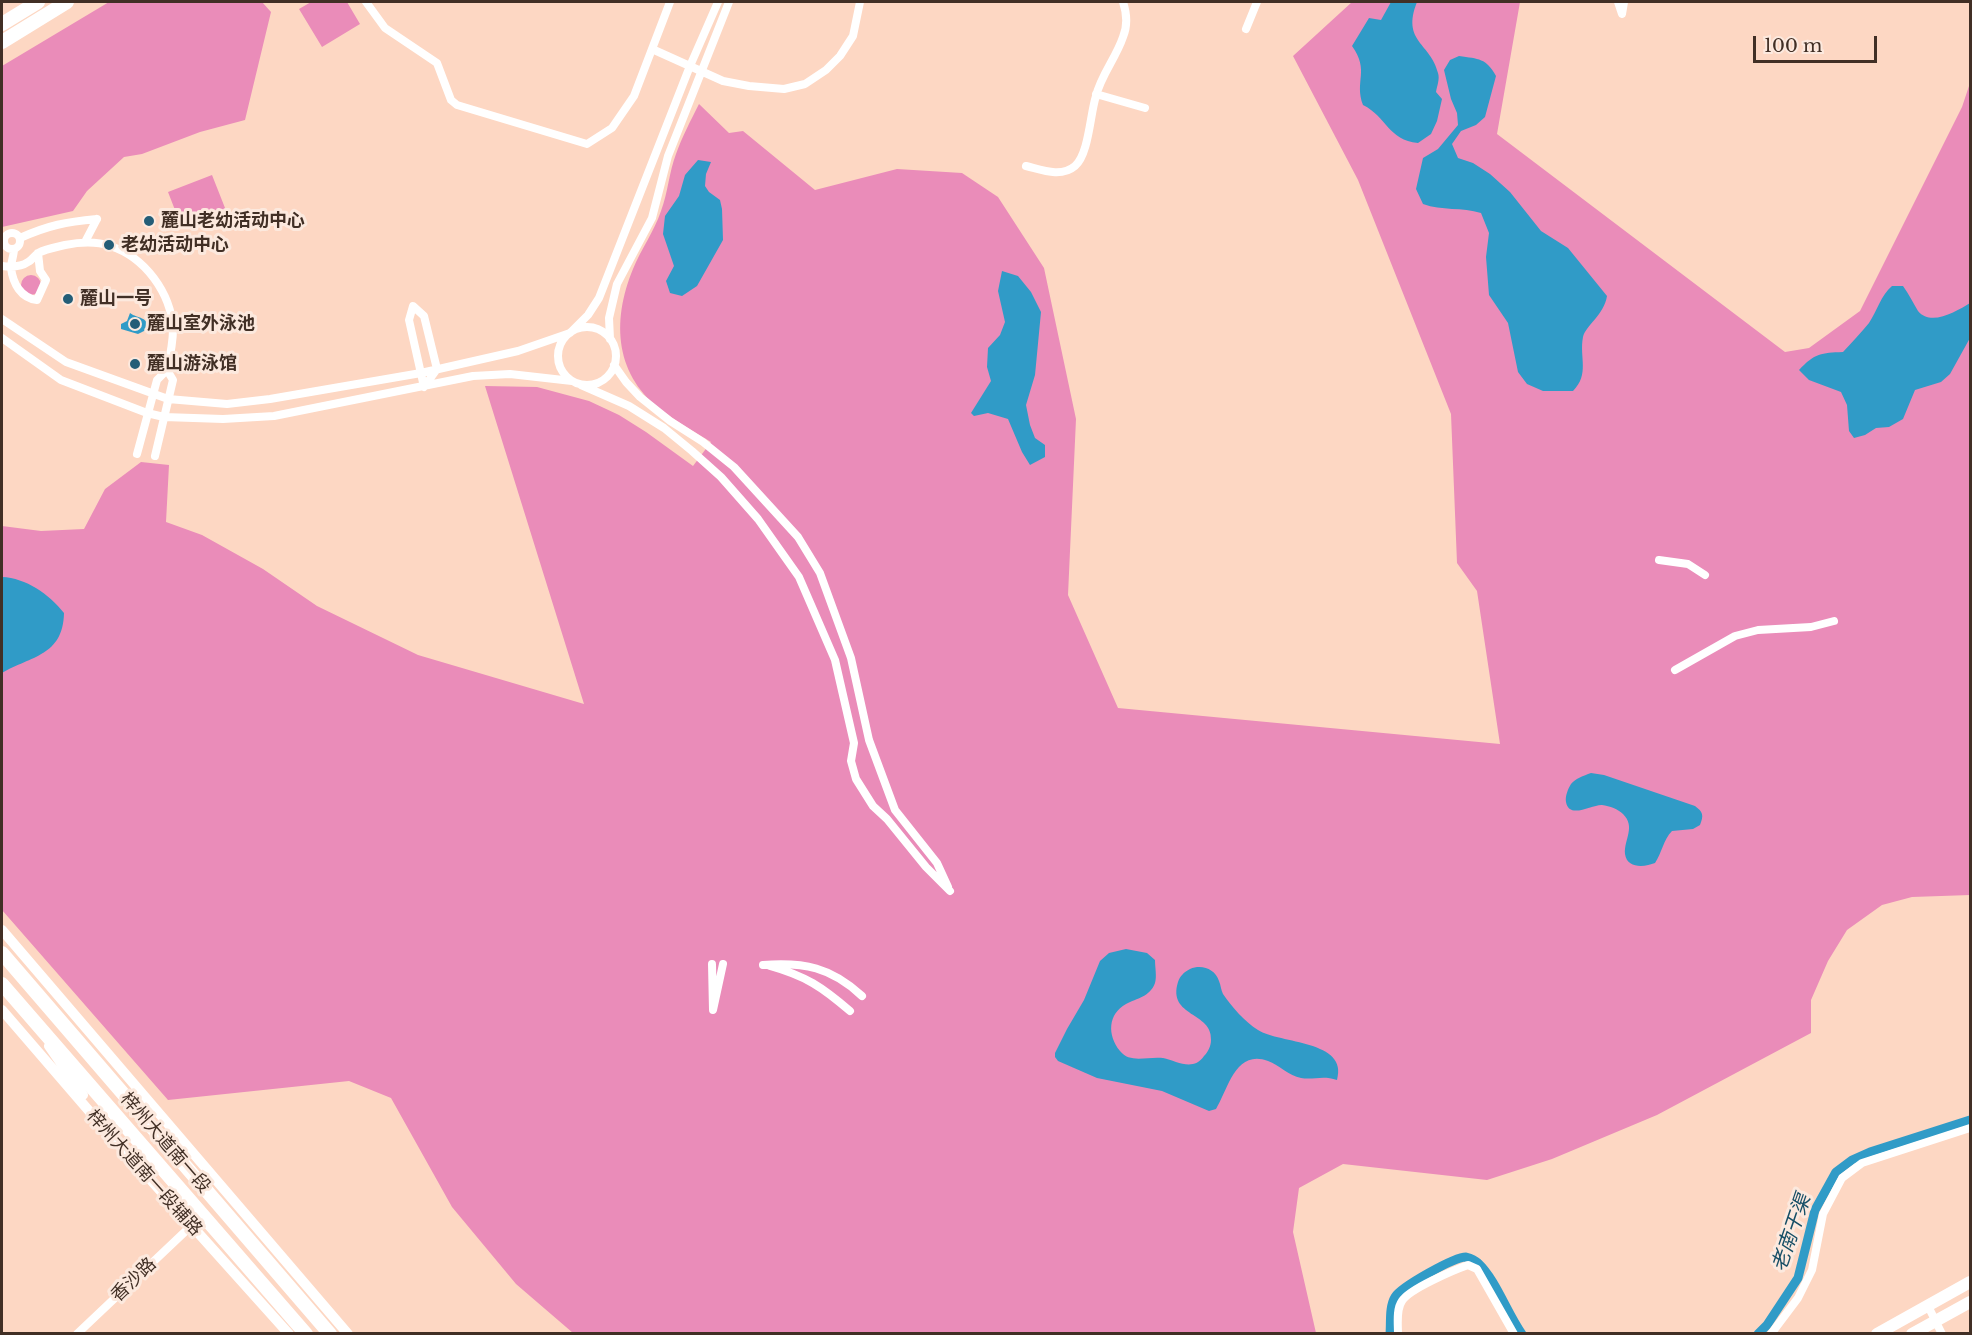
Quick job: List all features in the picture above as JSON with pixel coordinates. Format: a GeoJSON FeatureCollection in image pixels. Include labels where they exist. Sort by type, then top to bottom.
{"type":"FeatureCollection","features":[{"type":"Feature","properties":{"kind":"highway"},"geometry":{"type":"LineString","coordinates":[[2,24],[38,2]]}},
{"type":"Feature","properties":{"kind":"highway"},"geometry":{"type":"LineString","coordinates":[[2,42],[67,2]]}},
{"type":"Feature","properties":{"kind":"highway","name":"梓州大道南一段"},"geometry":{"type":"LineString","coordinates":[[2,952],[330,1334]]}},
{"type":"Feature","properties":{"kind":"highway","name":"梓州大道南一段"},"geometry":{"type":"LineString","coordinates":[[2,984],[306,1334]]}},
{"type":"Feature","properties":{"kind":"main road"},"geometry":{"type":"LineString","coordinates":[[2,930],[348,1334]]}},
{"type":"Feature","properties":{"kind":"main road","name":"梓州大道南一段辅路"},"geometry":{"type":"LineString","coordinates":[[2,1010],[112,1137],[289,1334]]}},
{"type":"Feature","properties":{"kind":"main road"},"geometry":{"type":"LineString","coordinates":[[25,1012],[112,1137]]}},
{"type":"Feature","properties":{"kind":"main road"},"geometry":{"type":"LineString","coordinates":[[1877,1334],[1971,1282]]}},
{"type":"Feature","properties":{"kind":"main road"},"geometry":{"type":"LineString","coordinates":[[1912,1334],[1971,1302]]}},
{"type":"Feature","properties":{"kind":"street"},"geometry":{"type":"LineString","coordinates":[[366,2],[385,28],[437,63],[451,100],[457,105],[587,144],[612,128],[629,106],[670,2]]}},
{"type":"Feature","properties":{"kind":"street"},"geometry":{"type":"LineString","coordinates":[[614,365],[640,397],[667,425],[721,477],[758,519],[799,576],[835,660],[854,743],[851,760],[856,778],[873,806],[950,891],[937,863],[895,810],[868,740],[851,658],[820,573],[798,537],[734,467],[703,442],[667,425],[629,406],[572,381],[564,374],[559,363],[558,352],[562,341],[588,315],[599,298],[690,66],[718,2]]}},
{"type":"Feature","properties":{"kind":"street"},"geometry":{"type":"LineString","coordinates":[[581,385],[592,385],[601,381],[614,365],[616,356],[610,339],[609,318],[617,284],[652,218],[668,156],[729,2]]}},
{"type":"Feature","properties":{"kind":"street"},"geometry":{"type":"LineString","coordinates":[[652,49],[723,81],[784,89],[805,84],[826,70],[840,56],[853,36],[860,2]]}},
{"type":"Feature","properties":{"kind":"street"},"geometry":{"type":"LineString","coordinates":[[1026,166],[1056,173],[1076,166],[1083,154],[1096,94],[1124,37],[1127,17],[1123,2]]}},
{"type":"Feature","properties":{"kind":"street"},"geometry":{"type":"LineString","coordinates":[[1246,28],[1257,2]]}},
{"type":"Feature","properties":{"kind":"street"},"geometry":{"type":"LineString","coordinates":[[1618,2],[1622,14],[1624,2]]}},
{"type":"Feature","properties":{"kind":"street"},"geometry":{"type":"LineString","coordinates":[[1096,94],[1145,108]]}},
{"type":"Feature","properties":{"kind":"street"},"geometry":{"type":"LineString","coordinates":[[656,152],[668,156]]}},
{"type":"Feature","properties":{"kind":"street"},"geometry":{"type":"LineString","coordinates":[[20,238],[45,226],[98,219],[85,242]]}},
{"type":"Feature","properties":{"kind":"street"},"geometry":{"type":"LineString","coordinates":[[14,249],[6,246],[5,236],[12,232],[20,238]]}},
{"type":"Feature","properties":{"kind":"street"},"geometry":{"type":"LineString","coordinates":[[20,238],[18,246],[14,249],[11,267],[20,291],[28,298],[37,300],[46,280],[40,271],[38,253]]}},
{"type":"Feature","properties":{"kind":"street"},"geometry":{"type":"LineString","coordinates":[[2,266],[26,264],[38,253],[85,242],[109,245],[125,252],[152,275],[162,291],[173,329],[167,370],[157,380],[137,454]]}},
{"type":"Feature","properties":{"kind":"street"},"geometry":{"type":"LineString","coordinates":[[607,279],[617,284]]}},
{"type":"Feature","properties":{"kind":"street"},"geometry":{"type":"LineString","coordinates":[[413,306],[424,316],[437,369],[424,387],[409,320],[413,306]]}},
{"type":"Feature","properties":{"kind":"street"},"geometry":{"type":"LineString","coordinates":[[2,320],[66,362],[168,399],[226,404],[270,399],[421,373],[518,351],[580,328],[591,328],[602,332],[610,339]]}},
{"type":"Feature","properties":{"kind":"street"},"geometry":{"type":"LineString","coordinates":[[2,338],[61,380],[147,414],[164,417],[223,419],[274,416],[473,376],[510,374],[572,381]]}},
{"type":"Feature","properties":{"kind":"street"},"geometry":{"type":"LineString","coordinates":[[155,456],[173,380],[167,370]]}},
{"type":"Feature","properties":{"kind":"street"},"geometry":{"type":"LineString","coordinates":[[1659,560],[1688,564],[1705,575]]}},
{"type":"Feature","properties":{"kind":"street"},"geometry":{"type":"LineString","coordinates":[[1675,670],[1735,636],[1758,630],[1810,627],[1834,621]]}},
{"type":"Feature","properties":{"kind":"street"},"geometry":{"type":"LineString","coordinates":[[850,1011],[824,989],[804,978],[763,964],[786,963],[810,966],[831,973],[848,983],[862,996]]}},
{"type":"Feature","properties":{"kind":"street"},"geometry":{"type":"LineString","coordinates":[[712,964],[713,1010],[723,964]]}},
{"type":"Feature","properties":{"kind":"street"},"geometry":{"type":"LineString","coordinates":[[1771,1334],[1798,1298],[1812,1270],[1823,1214],[1842,1178],[1862,1163],[1971,1128]]}},
{"type":"Feature","properties":{"kind":"street","name":"香沙路"},"geometry":{"type":"LineString","coordinates":[[77,1334],[191,1226]]}},
{"type":"Feature","properties":{"kind":"street"},"geometry":{"type":"LineString","coordinates":[[1398,1334],[1401,1301],[1427,1284],[1468,1265],[1477,1269],[1514,1334]]}},
{"type":"Feature","properties":{"kind":"street"},"geometry":{"type":"LineString","coordinates":[[1928,1306],[1942,1334]]}},
{"type":"Feature","properties":{"kind":"shaded area"},"geometry":{"type":"Polygon","coordinates":[[[109,2],[262,2],[271,12],[245,120],[200,132],[142,154],[124,157],[87,191],[73,211],[2,227],[2,66],[109,2]]]}},
{"type":"Feature","properties":{"kind":"shaded area"},"geometry":{"type":"Polygon","coordinates":[[[311,2],[347,2],[360,24],[322,47],[299,9],[311,2]]]}},
{"type":"Feature","properties":{"kind":"shaded area"},"geometry":{"type":"Polygon","coordinates":[[[1352,2],[1520,2],[1497,134],[1785,352],[1809,348],[1860,311],[1962,107],[1970,83],[1970,895],[1912,897],[1882,905],[1847,930],[1828,961],[1811,1000],[1811,1033],[1657,1115],[1552,1159],[1487,1180],[1343,1164],[1299,1188],[1293,1232],[1316,1333],[573,1333],[516,1284],[452,1207],[391,1098],[349,1081],[168,1100],[2,910],[2,526],[41,531],[84,529],[105,489],[141,462],[169,465],[166,522],[202,535],[263,569],[317,606],[418,655],[584,704],[485,386],[537,387],[589,401],[619,415],[693,466],[711,442],[664,412],[635,382],[622,347],[620,328],[626,289],[633,269],[658,219],[676,154],[699,104],[729,133],[743,131],[815,190],[897,169],[962,173],[998,197],[1044,268],[1076,419],[1068,595],[1118,708],[1500,744],[1477,591],[1457,563],[1451,414],[1358,180],[1293,56],[1352,2]]]}},
{"type":"Feature","properties":{"kind":"shaded area"},"geometry":{"type":"Polygon","coordinates":[[[212,175],[227,213],[182,228],[168,192],[212,175]]]}},
{"type":"Feature","properties":{"kind":"shaded area"},"geometry":{"type":"Polygon","coordinates":[[[31,275],[38,278],[41,285],[38,292],[31,295],[24,292],[21,285],[24,278],[31,275]]]}},
{"type":"Feature","properties":{"kind":"water"},"geometry":{"type":"Polygon","coordinates":[[[1391,2],[1417,2],[1413,15],[1415,34],[1430,55],[1439,75],[1436,92],[1442,99],[1437,121],[1431,134],[1418,143],[1408,141],[1394,133],[1378,116],[1363,105],[1361,97],[1360,62],[1352,46],[1369,18],[1381,20],[1391,2]]]}},
{"type":"Feature","properties":{"kind":"water"},"geometry":{"type":"Polygon","coordinates":[[[1459,56],[1481,60],[1496,76],[1485,117],[1476,125],[1461,131],[1452,144],[1458,158],[1473,163],[1490,174],[1510,192],[1541,231],[1568,248],[1607,296],[1602,309],[1583,337],[1583,372],[1573,391],[1543,391],[1527,384],[1518,372],[1508,323],[1489,295],[1486,257],[1489,233],[1481,213],[1437,208],[1423,204],[1416,189],[1423,158],[1438,149],[1458,125],[1457,113],[1444,70],[1450,60],[1459,56]]]}},
{"type":"Feature","properties":{"kind":"water"},"geometry":{"type":"Polygon","coordinates":[[[698,160],[711,162],[706,174],[705,186],[720,200],[723,240],[697,286],[682,296],[670,293],[666,281],[674,266],[663,234],[665,216],[679,196],[685,175],[698,160]]]}},
{"type":"Feature","properties":{"kind":"water"},"geometry":{"type":"Polygon","coordinates":[[[1002,271],[1018,276],[1031,292],[1041,312],[1035,375],[1026,405],[1035,438],[1045,445],[1045,457],[1030,465],[1008,419],[988,413],[974,416],[971,413],[991,381],[987,367],[988,348],[1000,335],[1005,322],[998,291],[1002,271]]]}},
{"type":"Feature","properties":{"kind":"water"},"geometry":{"type":"Polygon","coordinates":[[[1892,286],[1903,286],[1918,311],[1930,318],[1944,316],[1970,303],[1970,338],[1950,374],[1941,382],[1915,390],[1903,419],[1889,427],[1876,428],[1865,435],[1854,438],[1849,431],[1847,405],[1841,392],[1809,380],[1799,370],[1819,355],[1843,352],[1869,323],[1882,298],[1892,286]]]}},
{"type":"Feature","properties":{"kind":"water","name":"麓山室外泳池"},"geometry":{"type":"Polygon","coordinates":[[[130,313],[144,320],[148,329],[138,334],[121,329],[121,324],[127,321],[130,313]]]}},
{"type":"Feature","properties":{"kind":"water"},"geometry":{"type":"Polygon","coordinates":[[[2,577],[20,580],[36,588],[64,613],[58,638],[52,646],[44,653],[2,673],[2,577]]]}},
{"type":"Feature","properties":{"kind":"water"},"geometry":{"type":"Polygon","coordinates":[[[1591,773],[1604,775],[1695,806],[1702,814],[1700,825],[1693,829],[1672,831],[1655,863],[1637,866],[1626,859],[1625,849],[1629,824],[1621,812],[1602,805],[1576,811],[1568,807],[1566,797],[1571,784],[1591,773]]]}},
{"type":"Feature","properties":{"kind":"water"},"geometry":{"type":"Polygon","coordinates":[[[1126,949],[1147,953],[1155,960],[1156,978],[1150,991],[1120,1008],[1113,1019],[1111,1032],[1116,1045],[1124,1055],[1134,1058],[1163,1058],[1190,1064],[1200,1061],[1209,1049],[1210,1031],[1205,1024],[1184,1008],[1176,993],[1182,974],[1190,969],[1203,967],[1214,973],[1223,994],[1253,1027],[1268,1035],[1310,1045],[1333,1057],[1338,1067],[1337,1080],[1301,1078],[1268,1061],[1257,1059],[1248,1061],[1234,1073],[1216,1109],[1209,1111],[1162,1091],[1097,1078],[1058,1061],[1055,1053],[1084,1000],[1100,961],[1109,953],[1126,949]]]}},
{"type":"Feature","properties":{"kind":"waterway","name":"老南干渠"},"geometry":{"type":"LineString","coordinates":[[1758,1334],[1767,1325],[1798,1278],[1815,1210],[1836,1172],[1852,1160],[1870,1152],[1970,1120]]}},
{"type":"Feature","properties":{"kind":"waterway","name":"老南干渠"},"geometry":{"type":"LineString","coordinates":[[1390,1334],[1392,1305],[1399,1292],[1440,1267],[1466,1257],[1477,1262],[1484,1270],[1522,1334]]}},
{"type":"Feature","properties":{"kind":"place","name":"麓山老幼活动中心"},"geometry":{"type":"Point","coordinates":[149,221]}},
{"type":"Feature","properties":{"kind":"place","name":"老幼活动中心"},"geometry":{"type":"Point","coordinates":[109,245]}},
{"type":"Feature","properties":{"kind":"place","name":"麓山一号"},"geometry":{"type":"Point","coordinates":[68,299]}},
{"type":"Feature","properties":{"kind":"place","name":"麓山室外泳池"},"geometry":{"type":"Point","coordinates":[135,324]}},
{"type":"Feature","properties":{"kind":"place","name":"麓山游泳馆"},"geometry":{"type":"Point","coordinates":[135,364]}}]}
